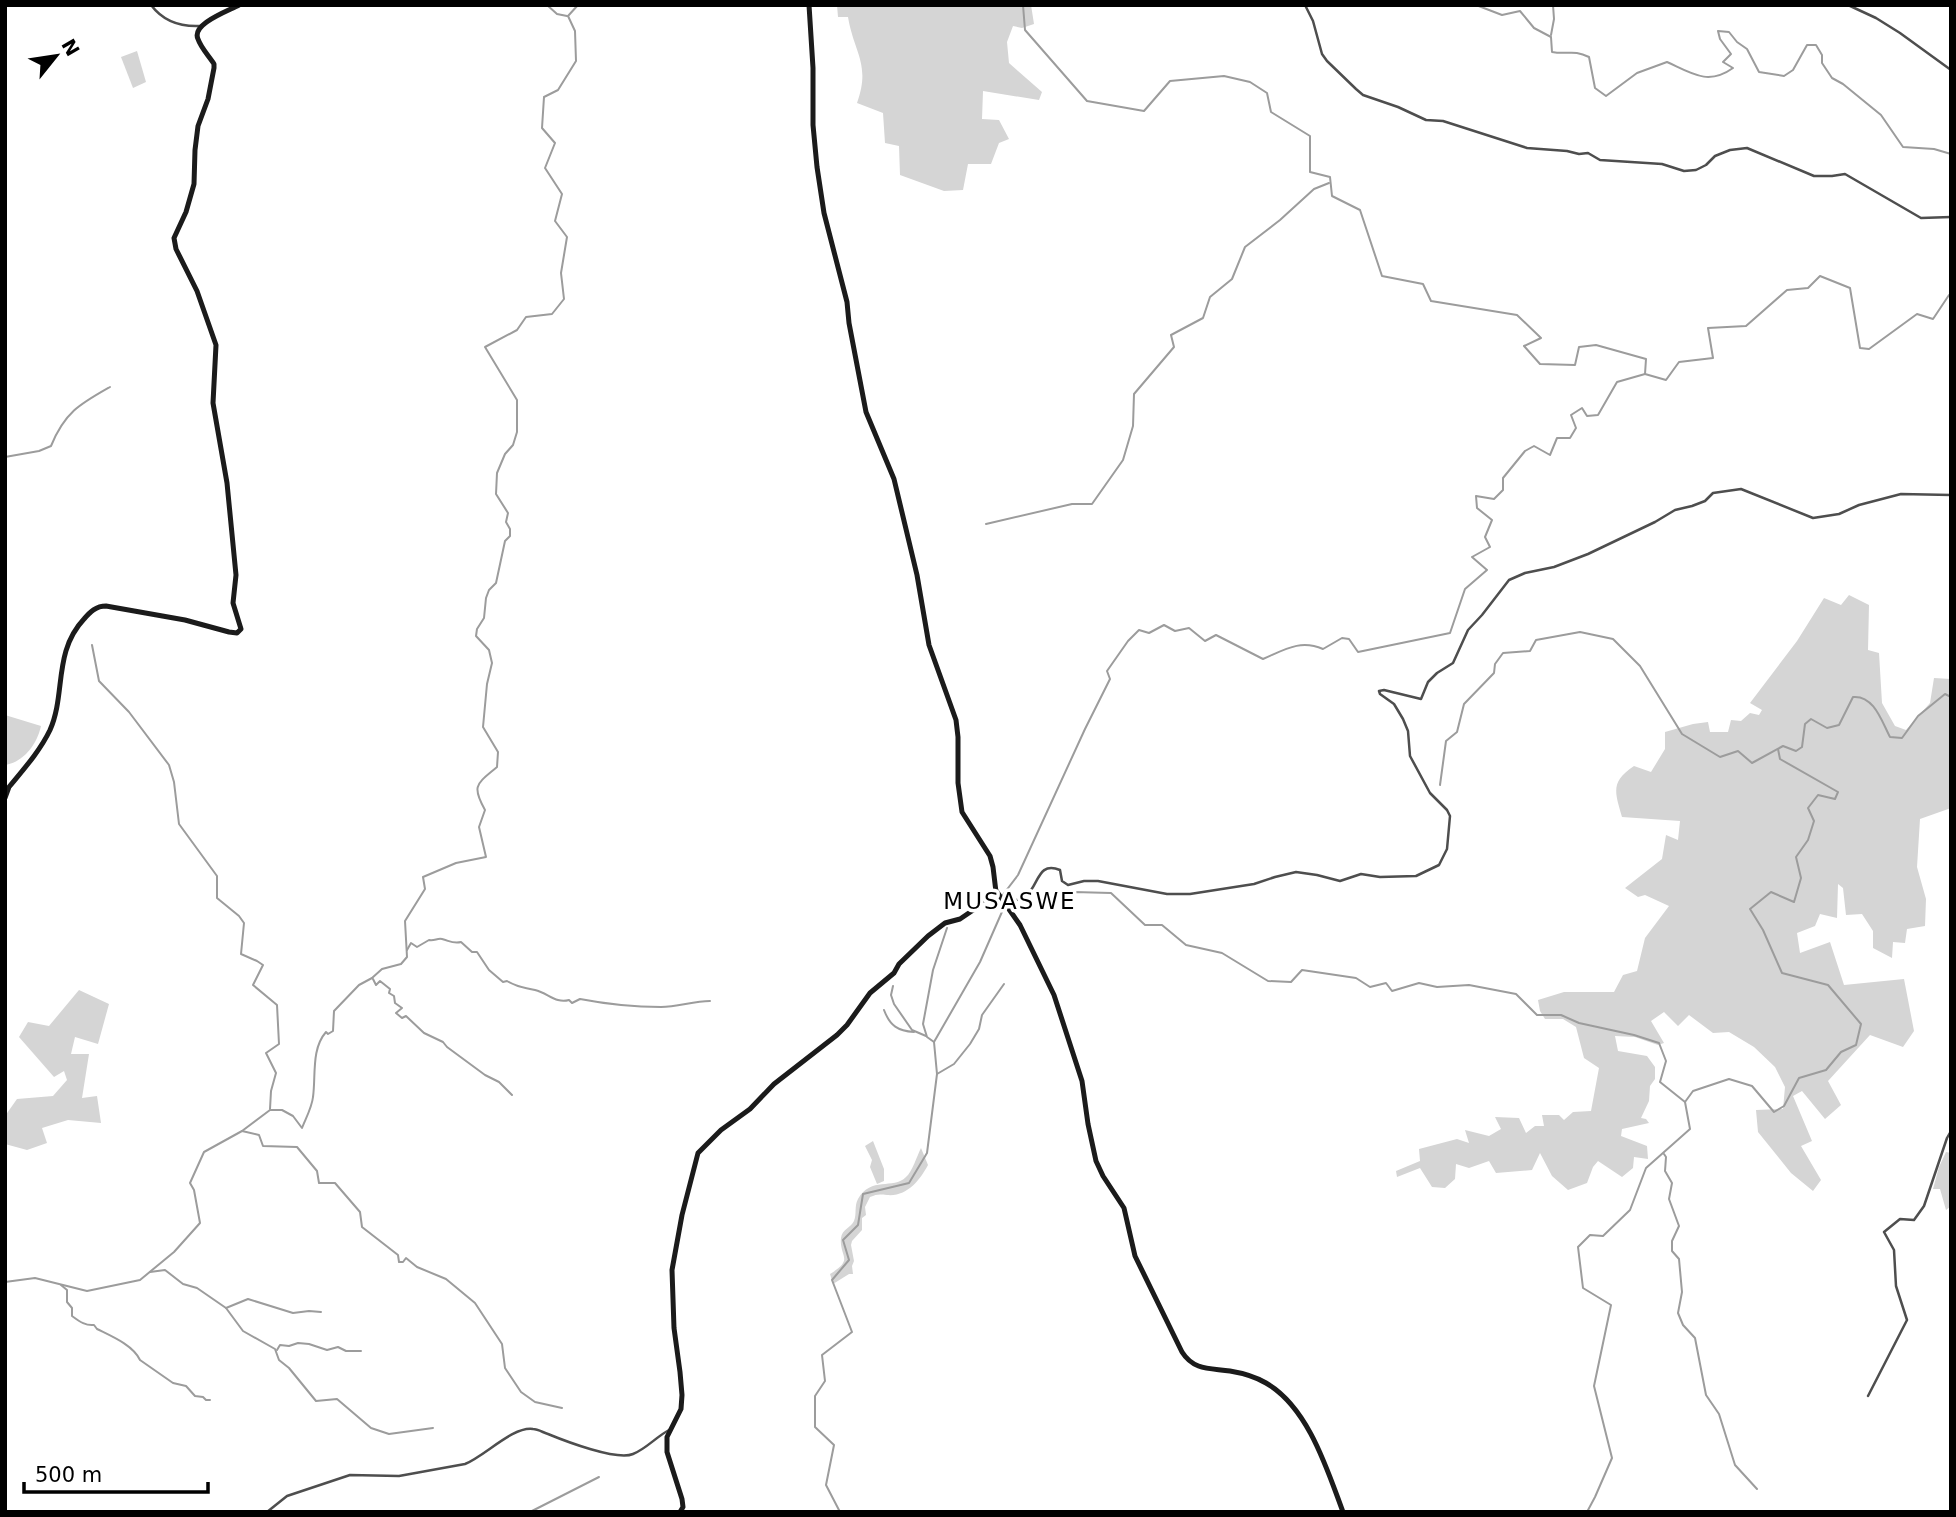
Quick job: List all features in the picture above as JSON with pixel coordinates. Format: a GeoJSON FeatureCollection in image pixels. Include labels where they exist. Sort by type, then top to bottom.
{"type":"FeatureCollection","features":[{"type":"Feature","properties":{"kind":"street"},"geometry":{"type":"LineString","coordinates":[[151,5],[162,18],[188,26],[201,26],[239,5]]}},
{"type":"Feature","properties":{"kind":"street"},"geometry":{"type":"LineString","coordinates":[[809,5],[813,125],[824,213],[847,302],[870,424],[894,479],[929,645],[956,720],[958,783],[962,812],[990,856],[998,896],[1020,925],[1060,1010],[1082,1081],[1091,1149],[1102,1176],[1124,1208],[1135,1256],[1185,1357],[1192,1364],[1235,1372],[1263,1381],[1284,1398],[1298,1412],[1311,1434],[1343,1512]]}},
{"type":"Feature","properties":{"kind":"street"},"geometry":{"type":"LineString","coordinates":[[1305,5],[1313,21],[1322,54],[1356,89],[1363,95],[1426,120],[1443,121],[1527,148],[1588,153],[1600,160],[1662,164],[1686,172],[1696,170],[1718,154],[1747,148],[1814,176],[1845,174],[1921,218],[1951,217]]}},
{"type":"Feature","properties":{"kind":"street"},"geometry":{"type":"LineString","coordinates":[[1848,5],[1900,33],[1951,70]]}},
{"type":"Feature","properties":{"kind":"street"},"geometry":{"type":"LineString","coordinates":[[5,798],[9,787],[49,732],[69,641],[80,623],[96,608],[106,606],[171,617],[229,632],[241,629],[233,603],[235,568],[227,483],[214,416],[217,349],[197,291],[176,249],[174,238],[186,212],[194,184],[198,126],[208,99],[214,68],[197,38],[201,26]]}},
{"type":"Feature","properties":{"kind":"street"},"geometry":{"type":"LineString","coordinates":[[1006,905],[1027,896],[1044,869],[1050,867],[1060,870],[1062,881],[1068,885],[1098,881],[1177,895],[1254,884],[1300,872],[1340,881],[1361,874],[1380,877],[1423,874],[1439,865],[1443,858],[1448,841],[1450,816],[1430,793],[1410,756],[1409,731],[1403,719],[1394,704],[1379,691],[1421,699],[1428,682],[1453,663],[1468,630],[1508,580],[1588,554],[1675,510],[1698,504],[1713,493],[1728,490],[1748,491],[1813,518],[1839,514],[1859,505],[1902,494],[1951,495]]}},
{"type":"Feature","properties":{"kind":"street"},"geometry":{"type":"LineString","coordinates":[[680,1512],[682,1499],[667,1452],[669,1430],[681,1409],[672,1270],[679,1225],[698,1153],[721,1130],[750,1109],[774,1084],[838,1035],[870,993],[928,936],[945,923],[960,919],[991,898],[996,889]]}},
{"type":"Feature","properties":{"kind":"street"},"geometry":{"type":"LineString","coordinates":[[1868,1396],[1907,1320],[1896,1286],[1894,1250],[1884,1232],[1900,1219],[1914,1220],[1919,1215],[1951,1130]]}},
{"type":"Feature","properties":{"kind":"street"},"geometry":{"type":"LineString","coordinates":[[267,1512],[287,1496],[351,1475],[398,1476],[466,1464],[524,1430],[534,1429],[588,1448],[626,1456],[641,1450],[669,1430]]}},
{"type":"Feature","properties":{"kind":"shaded area"},"geometry":{"type":"Polygon","coordinates":[[[837,5],[1031,5],[1034,24],[1022,28],[1013,26],[1007,42],[1009,63],[1042,92],[1039,100],[983,91],[982,119],[999,120],[1009,139],[999,143],[991,164],[968,164],[963,190],[944,191],[900,175],[899,146],[885,143],[883,113],[857,103],[861,90],[862,68],[848,17],[838,17],[837,5]]]}},
{"type":"Feature","properties":{"kind":"shaded area"},"geometry":{"type":"Polygon","coordinates":[[[137,51],[146,82],[133,88],[121,57],[137,51]]]}},
{"type":"Feature","properties":{"kind":"shaded area"},"geometry":{"type":"Polygon","coordinates":[[[1849,595],[1869,605],[1868,650],[1879,653],[1882,703],[1895,726],[1906,730],[1930,703],[1934,678],[1951,679],[1951,808],[1920,819],[1917,867],[1926,899],[1925,926],[1907,929],[1905,943],[1893,942],[1892,958],[1873,948],[1873,931],[1862,914],[1846,915],[1843,888],[1838,884],[1837,918],[1820,914],[1815,926],[1797,933],[1800,953],[1830,942],[1844,985],[1904,979],[1914,1031],[1903,1047],[1870,1035],[1828,1081],[1841,1105],[1825,1119],[1802,1091],[1793,1096],[1812,1141],[1801,1146],[1821,1180],[1813,1191],[1791,1173],[1758,1132],[1756,1110],[1783,1109],[1785,1087],[1775,1067],[1754,1047],[1729,1032],[1713,1033],[1689,1015],[1678,1026],[1664,1012],[1651,1021],[1664,1043],[1658,1045],[1635,1037],[1615,1036],[1618,1051],[1647,1056],[1655,1067],[1649,1101],[1641,1118],[1649,1123],[1622,1129],[1621,1136],[1647,1146],[1648,1159],[1634,1157],[1633,1168],[1622,1177],[1598,1161],[1587,1183],[1568,1190],[1552,1176],[1540,1153],[1532,1170],[1496,1173],[1489,1161],[1469,1168],[1456,1164],[1455,1179],[1445,1188],[1432,1187],[1420,1168],[1397,1177],[1396,1171],[1420,1161],[1419,1149],[1457,1139],[1469,1143],[1465,1130],[1489,1136],[1501,1129],[1495,1117],[1519,1118],[1526,1133],[1535,1126],[1544,1126],[1542,1115],[1559,1115],[1564,1120],[1573,1112],[1591,1111],[1599,1068],[1584,1058],[1576,1027],[1563,1019],[1545,1019],[1538,1000],[1564,992],[1614,992],[1623,975],[1637,971],[1645,938],[1669,906],[1645,895],[1638,897],[1625,888],[1662,859],[1666,835],[1678,840],[1680,821],[1622,817],[1616,794],[1621,777],[1634,766],[1651,772],[1665,749],[1665,732],[1708,722],[1710,732],[1728,732],[1731,720],[1741,721],[1750,713],[1759,715],[1762,710],[1750,703],[1797,641],[1824,598],[1841,605],[1849,595]]]}},
{"type":"Feature","properties":{"kind":"shaded area"},"geometry":{"type":"Polygon","coordinates":[[[5,715],[41,726],[29,751],[18,760],[5,765],[5,715]]]}},
{"type":"Feature","properties":{"kind":"shaded area"},"geometry":{"type":"Polygon","coordinates":[[[79,990],[109,1004],[98,1044],[75,1037],[71,1054],[89,1054],[82,1098],[97,1096],[101,1123],[68,1120],[42,1128],[47,1143],[27,1150],[5,1144],[5,1116],[17,1099],[53,1096],[67,1080],[64,1071],[54,1077],[19,1037],[28,1022],[49,1026],[79,990]]]}},
{"type":"Feature","properties":{"kind":"shaded area"},"geometry":{"type":"Polygon","coordinates":[[[873,1141],[884,1169],[884,1181],[877,1184],[870,1167],[872,1160],[865,1146],[873,1141]]]}},
{"type":"Feature","properties":{"kind":"shaded area"},"geometry":{"type":"Polygon","coordinates":[[[921,1148],[928,1165],[912,1186],[894,1195],[870,1197],[865,1207],[866,1215],[862,1218],[862,1230],[851,1245],[853,1274],[833,1284],[830,1274],[844,1261],[841,1238],[854,1221],[858,1199],[863,1192],[875,1185],[895,1183],[906,1177],[921,1148]]]}},
{"type":"Feature","properties":{"kind":"shaded area"},"geometry":{"type":"Polygon","coordinates":[[[1946,1152],[1951,1153],[1951,1206],[1946,1210],[1940,1189],[1933,1189],[1946,1152]]]}},
{"type":"Feature","properties":{"kind":"waterway"},"geometry":{"type":"LineString","coordinates":[[547,5],[557,14],[567,16]]}},
{"type":"Feature","properties":{"kind":"waterway"},"geometry":{"type":"LineString","coordinates":[[5,1282],[35,1278],[87,1291],[140,1280],[174,1252],[200,1223],[194,1190],[190,1183],[204,1152],[242,1131],[270,1110],[282,1110],[293,1116],[302,1128],[312,1101],[318,1046],[326,1032],[328,1034],[333,1031],[334,1011],[359,985],[382,969],[401,964],[407,957],[405,921],[425,889],[423,877],[456,863],[486,857],[479,827],[485,810],[477,790],[481,781],[497,767],[498,752],[483,727],[492,663],[489,650],[476,636],[484,618],[489,590],[496,583],[505,541],[510,536],[506,522],[508,513],[496,494],[497,473],[505,454],[513,445],[517,432],[517,400],[485,347],[517,330],[526,317],[552,314],[564,299],[561,273],[567,237],[555,221],[562,194],[545,168],[555,143],[542,128],[544,97],[558,90],[576,61],[575,31],[568,16],[578,5]]}},
{"type":"Feature","properties":{"kind":"waterway"},"geometry":{"type":"LineString","coordinates":[[1023,5],[1025,30],[1087,101],[1144,111],[1170,81],[1224,76],[1250,82],[1267,93],[1271,112],[1310,136],[1310,172],[1330,177],[1332,196],[1360,210],[1382,276],[1423,284],[1431,301],[1517,315],[1541,338],[1524,346],[1540,364],[1575,365],[1579,347],[1596,345],[1646,359],[1645,374],[1666,380],[1679,362],[1713,358],[1708,328],[1746,326],[1787,290],[1808,288],[1820,276],[1850,288],[1860,348],[1869,349],[1917,314],[1933,319],[1951,295]]}},
{"type":"Feature","properties":{"kind":"waterway"},"geometry":{"type":"LineString","coordinates":[[1476,5],[1502,15],[1520,11],[1534,28],[1551,37],[1552,52],[1579,53],[1589,57],[1595,88],[1606,96],[1637,73],[1667,62],[1707,77],[1733,68],[1723,62],[1731,54],[1720,39],[1718,31],[1729,32],[1747,49],[1759,72],[1784,76],[1793,70],[1807,45],[1816,45],[1822,55],[1822,63],[1832,78],[1881,115],[1903,147],[1934,149],[1951,154]]}},
{"type":"Feature","properties":{"kind":"waterway"},"geometry":{"type":"LineString","coordinates":[[1551,35],[1553,5]]}},
{"type":"Feature","properties":{"kind":"waterway"},"geometry":{"type":"LineString","coordinates":[[986,524],[1072,504],[1092,504],[1123,460],[1133,426],[1134,394],[1174,347],[1171,335],[1203,318],[1210,297],[1232,279],[1245,247],[1314,189],[1329,183]]}},
{"type":"Feature","properties":{"kind":"waterway"},"geometry":{"type":"LineString","coordinates":[[1002,896],[1018,875],[1110,679],[1107,671],[1139,630],[1149,633],[1164,625],[1175,631],[1189,628],[1205,641],[1216,635],[1263,659],[1299,645],[1323,649],[1342,638],[1349,639],[1358,652],[1450,633],[1465,589],[1487,570],[1472,557],[1490,547],[1485,537],[1492,520],[1477,508],[1476,496],[1494,499],[1503,490],[1503,478],[1525,451],[1534,446],[1550,455],[1557,438],[1570,438],[1576,428],[1571,415],[1582,408],[1587,416],[1598,415],[1617,382],[1645,374]]}},
{"type":"Feature","properties":{"kind":"waterway"},"geometry":{"type":"LineString","coordinates":[[5,457],[51,446],[56,434],[74,410],[110,387]]}},
{"type":"Feature","properties":{"kind":"waterway"},"geometry":{"type":"LineString","coordinates":[[1440,785],[1446,741],[1457,732],[1464,704],[1494,673],[1495,664],[1503,653],[1530,651],[1536,640],[1580,632],[1613,639],[1640,666],[1682,734],[1720,757],[1738,751],[1752,763],[1783,746],[1796,751],[1802,747],[1805,724],[1811,719],[1827,728],[1839,725],[1853,697],[1867,700],[1872,705],[1890,737],[1902,738],[1918,716],[1945,694],[1951,697]]}},
{"type":"Feature","properties":{"kind":"waterway"},"geometry":{"type":"LineString","coordinates":[[92,645],[99,681],[129,712],[169,765],[179,824],[217,876],[217,898],[244,923],[241,954],[263,965],[253,985],[277,1005],[279,1044],[266,1053],[276,1073],[270,1109]]}},
{"type":"Feature","properties":{"kind":"waterway"},"geometry":{"type":"LineString","coordinates":[[1587,1512],[1612,1458],[1594,1386],[1611,1305],[1583,1288],[1578,1247],[1590,1235],[1603,1236],[1630,1210],[1646,1168],[1690,1129],[1685,1102],[1693,1091],[1729,1079],[1752,1086],[1774,1112],[1784,1106],[1799,1078],[1826,1070],[1841,1052],[1856,1045],[1861,1024],[1828,985],[1782,973],[1763,930],[1750,909],[1771,892],[1794,902],[1801,878],[1796,857],[1808,840],[1814,821],[1808,808],[1818,795],[1835,799],[1838,792],[1780,759],[1778,749]]}},
{"type":"Feature","properties":{"kind":"waterway"},"geometry":{"type":"LineString","coordinates":[[1055,898],[1074,892],[1111,893],[1145,925],[1162,925],[1186,945],[1222,953],[1268,981],[1291,982],[1302,970],[1356,978],[1370,987],[1386,983],[1392,991],[1419,983],[1437,987],[1469,985],[1516,994],[1537,1015],[1561,1015],[1579,1023],[1659,1043],[1666,1061],[1660,1082],[1685,1102]]}},
{"type":"Feature","properties":{"kind":"waterway"},"geometry":{"type":"LineString","coordinates":[[840,1512],[826,1485],[834,1445],[815,1427],[815,1396],[825,1381],[822,1355],[852,1332],[832,1280],[849,1260],[843,1240],[858,1225],[863,1194],[909,1183],[927,1153],[937,1074],[934,1042],[980,962],[1005,905]]}},
{"type":"Feature","properties":{"kind":"waterway"},"geometry":{"type":"LineString","coordinates":[[934,1042],[927,1037],[923,1024],[933,970],[947,928]]}},
{"type":"Feature","properties":{"kind":"waterway"},"geometry":{"type":"LineString","coordinates":[[407,950],[411,943],[417,947],[429,940],[461,942],[472,952],[477,952],[489,970],[503,982],[540,991],[572,1003],[580,999],[661,1007],[710,1001]]}},
{"type":"Feature","properties":{"kind":"waterway"},"geometry":{"type":"LineString","coordinates":[[373,979],[376,985],[380,981],[390,989],[389,993],[394,996],[395,1003],[402,1008],[396,1013],[402,1018],[406,1016],[424,1033],[443,1042],[485,1075],[499,1082],[512,1095]]}},
{"type":"Feature","properties":{"kind":"waterway"},"geometry":{"type":"LineString","coordinates":[[937,1074],[954,1064],[970,1044],[979,1029],[982,1015],[1004,984]]}},
{"type":"Feature","properties":{"kind":"waterway"},"geometry":{"type":"LineString","coordinates":[[893,986],[891,995],[894,1004],[912,1030],[926,1036]]}},
{"type":"Feature","properties":{"kind":"waterway"},"geometry":{"type":"LineString","coordinates":[[884,1010],[895,1027],[914,1032]]}},
{"type":"Feature","properties":{"kind":"waterway"},"geometry":{"type":"LineString","coordinates":[[242,1131],[259,1135],[263,1146],[297,1147],[317,1171],[319,1183],[335,1183],[360,1212],[362,1227],[398,1255],[399,1262],[406,1258],[417,1267],[446,1279],[475,1303],[502,1344],[505,1368],[521,1392],[535,1402],[562,1408]]}},
{"type":"Feature","properties":{"kind":"waterway"},"geometry":{"type":"LineString","coordinates":[[1664,1154],[1665,1171],[1672,1183],[1669,1199],[1679,1226],[1672,1241],[1672,1251],[1679,1259],[1682,1292],[1678,1313],[1683,1325],[1695,1338],[1706,1395],[1719,1414],[1735,1465],[1757,1489]]}},
{"type":"Feature","properties":{"kind":"waterway"},"geometry":{"type":"LineString","coordinates":[[150,1272],[165,1270],[183,1284],[197,1288],[226,1308],[243,1331],[275,1349],[279,1360],[316,1401],[337,1399],[371,1428],[389,1434],[433,1428]]}},
{"type":"Feature","properties":{"kind":"waterway"},"geometry":{"type":"LineString","coordinates":[[61,1285],[67,1290],[67,1302],[72,1308],[72,1316],[85,1324],[94,1325],[121,1342],[140,1360],[173,1383],[186,1386],[195,1396],[210,1400]]}},
{"type":"Feature","properties":{"kind":"waterway"},"geometry":{"type":"LineString","coordinates":[[226,1308],[248,1299],[293,1313],[321,1312]]}},
{"type":"Feature","properties":{"kind":"waterway"},"geometry":{"type":"LineString","coordinates":[[277,1350],[280,1345],[298,1343],[327,1350],[338,1347],[346,1351],[361,1351]]}},
{"type":"Feature","properties":{"kind":"waterway"},"geometry":{"type":"LineString","coordinates":[[530,1512],[599,1477]]}},
{"type":"Feature","properties":{"kind":"district","name":"MUSASWE"},"geometry":{"type":"Point","coordinates":[1010,901]}}]}
